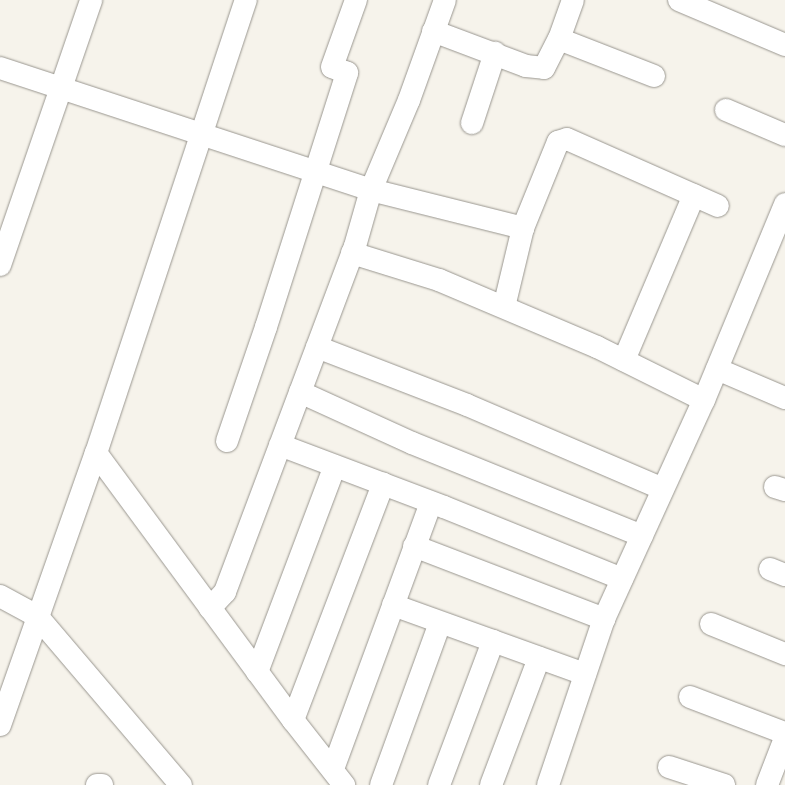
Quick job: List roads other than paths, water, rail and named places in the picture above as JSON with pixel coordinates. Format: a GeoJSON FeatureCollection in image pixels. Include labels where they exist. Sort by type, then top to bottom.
{"type":"FeatureCollection","features":[{"type":"Feature","properties":{"kind":"street"},"geometry":{"type":"LineString","coordinates":[[0,265],[91,0]]}},
{"type":"Feature","properties":{"kind":"street"},"geometry":{"type":"LineString","coordinates":[[0,725],[96,453],[246,0]]}},
{"type":"Feature","properties":{"kind":"street"},"geometry":{"type":"LineString","coordinates":[[227,441],[266,327],[347,73],[332,68],[356,0]]}},
{"type":"Feature","properties":{"kind":"street"},"geometry":{"type":"LineString","coordinates":[[210,608],[225,592],[352,253],[370,190],[409,100],[444,0]]}},
{"type":"Feature","properties":{"kind":"street"},"geometry":{"type":"LineString","coordinates":[[433,31],[526,66],[544,68],[559,40],[573,0]]}},
{"type":"Feature","properties":{"kind":"street"},"geometry":{"type":"LineString","coordinates":[[679,0],[785,45]]}},
{"type":"Feature","properties":{"kind":"street"},"geometry":{"type":"LineString","coordinates":[[559,40],[654,76]]}},
{"type":"Feature","properties":{"kind":"street"},"geometry":{"type":"LineString","coordinates":[[472,123],[495,53]]}},
{"type":"Feature","properties":{"kind":"street"},"geometry":{"type":"LineString","coordinates":[[0,68],[202,135],[315,170],[370,190],[523,228]]}},
{"type":"Feature","properties":{"kind":"street"},"geometry":{"type":"LineString","coordinates":[[726,110],[785,135]]}},
{"type":"Feature","properties":{"kind":"street"},"geometry":{"type":"LineString","coordinates":[[504,307],[523,228],[558,142],[567,140],[718,206]]}},
{"type":"Feature","properties":{"kind":"street"},"geometry":{"type":"LineString","coordinates":[[624,360],[694,195]]}},
{"type":"Feature","properties":{"kind":"street"},"geometry":{"type":"LineString","coordinates":[[548,785],[604,619],[704,400],[785,204]]}},
{"type":"Feature","properties":{"kind":"street"},"geometry":{"type":"LineString","coordinates":[[352,253],[439,280],[504,307],[624,360],[704,400]]}},
{"type":"Feature","properties":{"kind":"street"},"geometry":{"type":"LineString","coordinates":[[317,347],[467,405],[664,489]]}},
{"type":"Feature","properties":{"kind":"street"},"geometry":{"type":"LineString","coordinates":[[717,370],[785,398]]}},
{"type":"Feature","properties":{"kind":"street"},"geometry":{"type":"LineString","coordinates":[[300,392],[412,443],[642,536]]}},
{"type":"Feature","properties":{"kind":"street"},"geometry":{"type":"LineString","coordinates":[[280,445],[430,502],[622,579]]}},
{"type":"Feature","properties":{"kind":"street"},"geometry":{"type":"LineString","coordinates":[[96,453],[293,720],[338,777]]}},
{"type":"Feature","properties":{"kind":"street"},"geometry":{"type":"LineString","coordinates":[[258,672],[335,466]]}},
{"type":"Feature","properties":{"kind":"street"},"geometry":{"type":"LineString","coordinates":[[293,720],[383,484]]}},
{"type":"Feature","properties":{"kind":"street"},"geometry":{"type":"LineString","coordinates":[[338,777],[393,605],[430,502]]}},
{"type":"Feature","properties":{"kind":"street"},"geometry":{"type":"LineString","coordinates":[[414,546],[604,619]]}},
{"type":"Feature","properties":{"kind":"street"},"geometry":{"type":"LineString","coordinates":[[0,596],[37,616],[181,785]]}},
{"type":"Feature","properties":{"kind":"street"},"geometry":{"type":"LineString","coordinates":[[393,605],[586,674]]}},
{"type":"Feature","properties":{"kind":"street"},"geometry":{"type":"LineString","coordinates":[[381,785],[440,622]]}},
{"type":"Feature","properties":{"kind":"street"},"geometry":{"type":"LineString","coordinates":[[711,624],[785,654]]}},
{"type":"Feature","properties":{"kind":"street"},"geometry":{"type":"LineString","coordinates":[[440,785],[493,641]]}},
{"type":"Feature","properties":{"kind":"street"},"geometry":{"type":"LineString","coordinates":[[491,785],[539,658]]}},
{"type":"Feature","properties":{"kind":"street"},"geometry":{"type":"LineString","coordinates":[[690,697],[785,732]]}},
{"type":"Feature","properties":{"kind":"street"},"geometry":{"type":"LineString","coordinates":[[771,784],[785,738]]}},
{"type":"Feature","properties":{"kind":"street"},"geometry":{"type":"LineString","coordinates":[[669,767],[724,785]]}}]}
